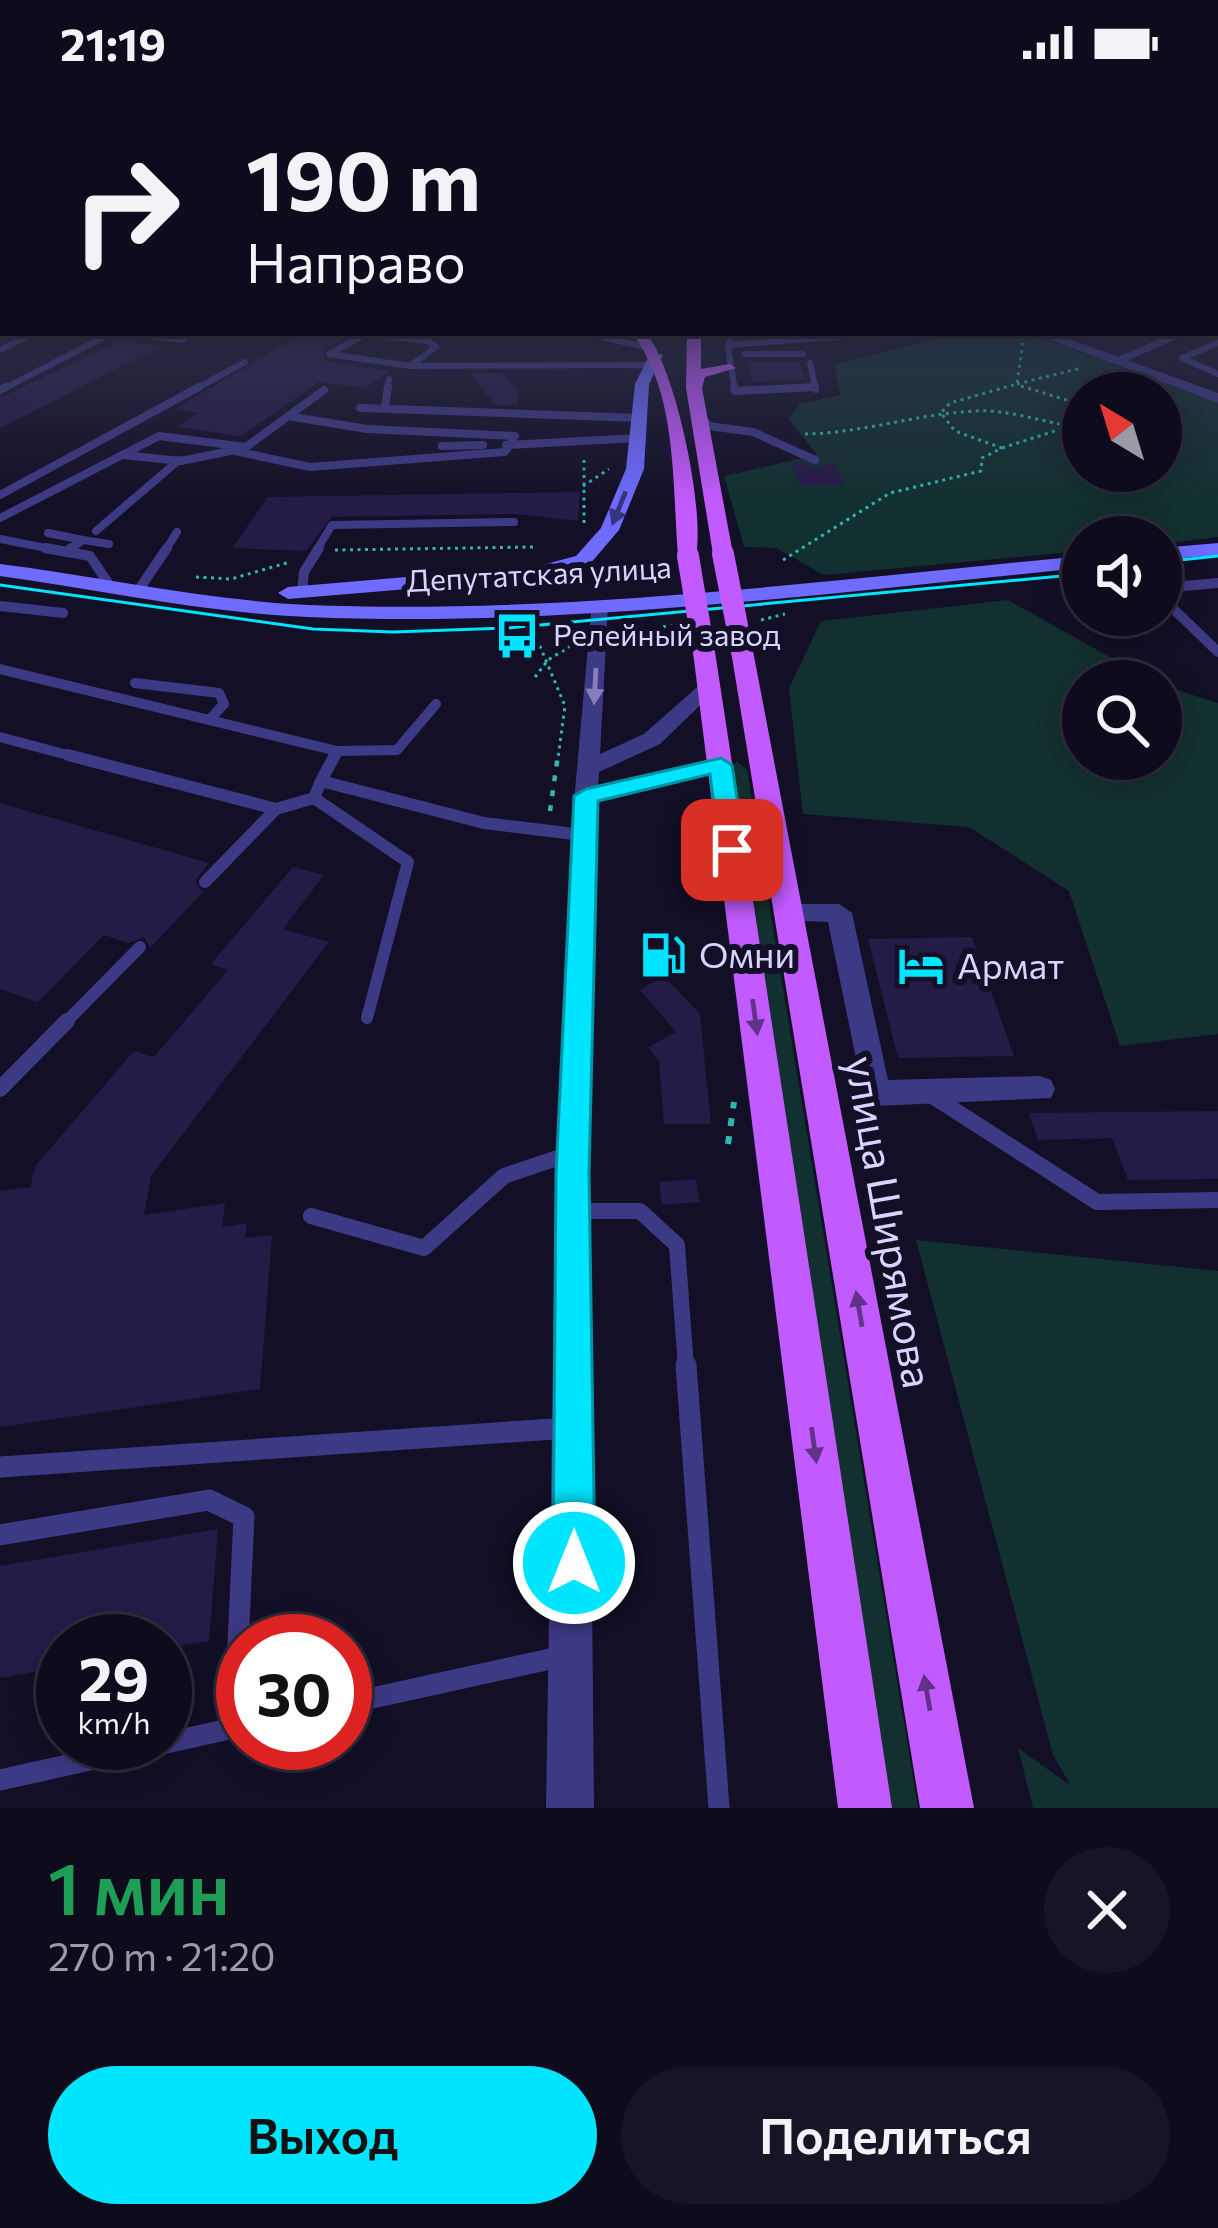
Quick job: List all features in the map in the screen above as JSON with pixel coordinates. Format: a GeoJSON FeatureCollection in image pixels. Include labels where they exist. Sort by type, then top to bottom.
{"type":"FeatureCollection","features":[{"type":"Feature","properties":{"kind":"main road"},"geometry":{"type":"LineString","coordinates":[[645,343],[669,400],[688,556],[719,663]]}},
{"type":"Feature","properties":{"kind":"main road"},"geometry":{"type":"LineString","coordinates":[[694,343],[694,388],[724,554],[718,749],[865,1808]]}},
{"type":"Feature","properties":{"kind":"main road"},"geometry":{"type":"LineString","coordinates":[[694,388],[699,374],[729,356]]}},
{"type":"Feature","properties":{"kind":"main road"},"geometry":{"type":"LineString","coordinates":[[132,584],[251,595],[547,570],[584,560],[604,539],[635,469],[642,384],[653,357]]}},
{"type":"Feature","properties":{"kind":"main road"},"geometry":{"type":"LineString","coordinates":[[705,442],[729,431]]}},
{"type":"Feature","properties":{"kind":"main road"},"geometry":{"type":"LineString","coordinates":[[1182,552],[1218,549]]}},
{"type":"Feature","properties":{"kind":"main road","name":"Депутатская улица"},"geometry":{"type":"LineString","coordinates":[[0,570],[132,584],[286,610],[433,614],[599,606],[1062,564]]}},
{"type":"Feature","properties":{"kind":"main road"},"geometry":{"type":"LineString","coordinates":[[406,583],[376,596],[376,604],[433,614]]}},
{"type":"Feature","properties":{"kind":"main road","name":"улица Ширямова"},"geometry":{"type":"LineString","coordinates":[[719,663],[757,733],[947,1808]]}},
{"type":"Feature","properties":{"kind":"main road"},"geometry":{"type":"LineString","coordinates":[[718,749],[757,733]]}},
{"type":"Feature","properties":{"kind":"street"},"geometry":{"type":"LineString","coordinates":[[1062,343],[1111,366],[1218,398]]}},
{"type":"Feature","properties":{"kind":"street"},"geometry":{"type":"LineString","coordinates":[[1111,366],[1162,343]]}},
{"type":"Feature","properties":{"kind":"street"},"geometry":{"type":"LineString","coordinates":[[570,1808],[572,1211],[583,835],[599,606]]}},
{"type":"Feature","properties":{"kind":"street"},"geometry":{"type":"LineString","coordinates":[[589,782],[652,739],[719,663]]}},
{"type":"Feature","properties":{"kind":"street"},"geometry":{"type":"LineString","coordinates":[[589,782],[718,749]]}},
{"type":"Feature","properties":{"kind":"street"},"geometry":{"type":"LineString","coordinates":[[789,913],[838,913],[876,1093],[1040,1089]]}},
{"type":"Feature","properties":{"kind":"lane"},"geometry":{"type":"LineString","coordinates":[[0,390],[90,343]]}},
{"type":"Feature","properties":{"kind":"lane"},"geometry":{"type":"LineString","coordinates":[[349,343],[328,355],[410,366],[653,357]]}},
{"type":"Feature","properties":{"kind":"lane"},"geometry":{"type":"LineString","coordinates":[[410,366],[436,347],[431,343]]}},
{"type":"Feature","properties":{"kind":"lane"},"geometry":{"type":"LineString","coordinates":[[614,343],[653,357]]}},
{"type":"Feature","properties":{"kind":"lane"},"geometry":{"type":"LineString","coordinates":[[731,343],[735,391],[816,390],[810,363]]}},
{"type":"Feature","properties":{"kind":"lane"},"geometry":{"type":"LineString","coordinates":[[729,356],[816,343]]}},
{"type":"Feature","properties":{"kind":"lane"},"geometry":{"type":"LineString","coordinates":[[1217,343],[1182,358],[1218,374]]}},
{"type":"Feature","properties":{"kind":"lane"},"geometry":{"type":"LineString","coordinates":[[729,356],[803,354]]}},
{"type":"Feature","properties":{"kind":"lane"},"geometry":{"type":"LineString","coordinates":[[0,495],[245,362]]}},
{"type":"Feature","properties":{"kind":"lane"},"geometry":{"type":"LineString","coordinates":[[389,380],[385,406],[391,409]]}},
{"type":"Feature","properties":{"kind":"lane"},"geometry":{"type":"LineString","coordinates":[[122,455],[145,463],[241,449],[324,390]]}},
{"type":"Feature","properties":{"kind":"lane"},"geometry":{"type":"LineString","coordinates":[[360,409],[639,428]]}},
{"type":"Feature","properties":{"kind":"lane"},"geometry":{"type":"LineString","coordinates":[[0,518],[158,436],[241,449],[310,467],[505,452],[515,436],[367,429],[288,416]]}},
{"type":"Feature","properties":{"kind":"lane"},"geometry":{"type":"LineString","coordinates":[[700,416],[709,426],[753,432],[815,460]]}},
{"type":"Feature","properties":{"kind":"lane"},"geometry":{"type":"LineString","coordinates":[[442,446],[512,445],[639,428]]}},
{"type":"Feature","properties":{"kind":"lane"},"geometry":{"type":"LineString","coordinates":[[96,531],[179,460]]}},
{"type":"Feature","properties":{"kind":"lane"},"geometry":{"type":"LineString","coordinates":[[302,592],[300,578],[332,525],[514,522]]}},
{"type":"Feature","properties":{"kind":"lane"},"geometry":{"type":"LineString","coordinates":[[48,532],[109,544]]}},
{"type":"Feature","properties":{"kind":"lane"},"geometry":{"type":"LineString","coordinates":[[0,538],[91,556],[132,584],[177,532]]}},
{"type":"Feature","properties":{"kind":"lane"},"geometry":{"type":"LineString","coordinates":[[66,552],[83,540]]}},
{"type":"Feature","properties":{"kind":"lane"},"geometry":{"type":"LineString","coordinates":[[1182,586],[1218,583]]}},
{"type":"Feature","properties":{"kind":"lane"},"geometry":{"type":"LineString","coordinates":[[0,606],[63,613]]}},
{"type":"Feature","properties":{"kind":"lane"},"geometry":{"type":"LineString","coordinates":[[1182,617],[1218,652]]}},
{"type":"Feature","properties":{"kind":"lane"},"geometry":{"type":"LineString","coordinates":[[0,669],[337,752],[382,757],[398,753],[436,704]]}},
{"type":"Feature","properties":{"kind":"lane"},"geometry":{"type":"LineString","coordinates":[[136,683],[219,693],[224,704],[209,720]]}},
{"type":"Feature","properties":{"kind":"lane"},"geometry":{"type":"LineString","coordinates":[[0,736],[277,808],[314,798],[408,862],[367,1018]]}},
{"type":"Feature","properties":{"kind":"lane"},"geometry":{"type":"LineString","coordinates":[[314,798],[337,752]]}},
{"type":"Feature","properties":{"kind":"lane"},"geometry":{"type":"LineString","coordinates":[[321,782],[547,835],[583,835]]}},
{"type":"Feature","properties":{"kind":"lane"},"geometry":{"type":"LineString","coordinates":[[205,882],[277,808]]}},
{"type":"Feature","properties":{"kind":"lane"},"geometry":{"type":"LineString","coordinates":[[0,1089],[140,947]]}},
{"type":"Feature","properties":{"kind":"lane"},"geometry":{"type":"LineString","coordinates":[[926,1092],[1097,1202],[1218,1201]]}},
{"type":"Feature","properties":{"kind":"lane"},"geometry":{"type":"LineString","coordinates":[[311,1216],[424,1248],[504,1176],[577,1151]]}},
{"type":"Feature","properties":{"kind":"lane"},"geometry":{"type":"LineString","coordinates":[[572,1211],[640,1211],[677,1245],[719,1808]]}},
{"type":"Feature","properties":{"kind":"lane"},"geometry":{"type":"LineString","coordinates":[[0,1467],[574,1428]]}},
{"type":"Feature","properties":{"kind":"lane"},"geometry":{"type":"LineString","coordinates":[[0,1535],[209,1500],[244,1516],[241,1614]]}},
{"type":"Feature","properties":{"kind":"lane"},"geometry":{"type":"LineString","coordinates":[[372,1698],[574,1654]]}},
{"type":"Feature","properties":{"kind":"lane"},"geometry":{"type":"LineString","coordinates":[[0,1780],[216,1732]]}},
{"type":"Feature","properties":{"kind":"path"},"geometry":{"type":"LineString","coordinates":[[1017,384],[1024,343]]}},
{"type":"Feature","properties":{"kind":"path"},"geometry":{"type":"LineString","coordinates":[[1105,372],[1111,366]]}},
{"type":"Feature","properties":{"kind":"path"},"geometry":{"type":"LineString","coordinates":[[941,413],[950,403],[1017,384],[1062,398]]}},
{"type":"Feature","properties":{"kind":"path"},"geometry":{"type":"LineString","coordinates":[[753,432],[860,433],[889,421],[981,410],[1062,425]]}},
{"type":"Feature","properties":{"kind":"path"},"geometry":{"type":"LineString","coordinates":[[941,413],[955,431],[1002,448]]}},
{"type":"Feature","properties":{"kind":"path"},"geometry":{"type":"LineString","coordinates":[[782,560],[837,520],[903,487],[962,481],[981,471],[982,458],[1062,429]]}},
{"type":"Feature","properties":{"kind":"path"},"geometry":{"type":"LineString","coordinates":[[584,531],[585,452]]}},
{"type":"Feature","properties":{"kind":"path"},"geometry":{"type":"LineString","coordinates":[[533,547],[550,575],[626,569],[660,584]]}},
{"type":"Feature","properties":{"kind":"path"},"geometry":{"type":"LineString","coordinates":[[132,584],[231,579],[314,553],[551,547]]}},
{"type":"Feature","properties":{"kind":"path"},"geometry":{"type":"LineString","coordinates":[[533,632],[565,706],[547,835]]}},
{"type":"Feature","properties":{"kind":"path"},"geometry":{"type":"LineString","coordinates":[[535,677],[548,660],[592,632]]}},
{"type":"Feature","properties":{"kind":"green space"},"geometry":{"type":"Polygon","coordinates":[[[918,343],[1057,343],[1134,372],[1062,372],[1062,492],[1182,492],[1182,390],[1218,403],[1218,537],[1182,541],[1182,516],[1062,516],[1062,553],[824,575],[776,548],[744,547],[724,476],[817,455],[789,419],[800,404],[841,395],[834,365],[918,343]]]}},
{"type":"Feature","properties":{"kind":"green space"},"geometry":{"type":"Polygon","coordinates":[[[1008,600],[1062,630],[1062,636],[1072,636],[1115,660],[1062,660],[1062,780],[1182,780],[1182,692],[1218,703],[1218,1034],[1120,1046],[1069,891],[969,827],[803,814],[789,688],[821,621],[1008,600]]]}},
{"type":"Feature","properties":{"kind":"green space"},"geometry":{"type":"Polygon","coordinates":[[[737,761],[747,770],[918,1808],[878,1808],[731,770],[737,761]]]}},
{"type":"Feature","properties":{"kind":"green space"},"geometry":{"type":"Polygon","coordinates":[[[916,1240],[1218,1271],[1218,1808],[1033,1808],[1018,1748],[1071,1786],[1053,1755],[916,1240]]]}},
{"type":"Feature","properties":{"kind":"building"},"geometry":{"type":"Polygon","coordinates":[[[114,343],[162,346],[0,428],[0,398],[114,343]]]}},
{"type":"Feature","properties":{"kind":"building"},"geometry":{"type":"Polygon","coordinates":[[[285,343],[333,343],[323,349],[325,361],[391,371],[364,388],[319,382],[240,436],[177,427],[198,413],[175,409],[285,343]]]}},
{"type":"Feature","properties":{"kind":"building"},"geometry":{"type":"Polygon","coordinates":[[[748,362],[799,362],[806,379],[753,382],[748,362]]]}},
{"type":"Feature","properties":{"kind":"building"},"geometry":{"type":"Polygon","coordinates":[[[470,373],[502,373],[519,392],[517,405],[495,405],[470,373]]]}},
{"type":"Feature","properties":{"kind":"building"},"geometry":{"type":"Polygon","coordinates":[[[834,462],[845,485],[800,486],[791,463],[815,468],[834,462]]]}},
{"type":"Feature","properties":{"kind":"building"},"geometry":{"type":"Polygon","coordinates":[[[580,492],[578,521],[514,514],[332,517],[306,551],[232,548],[268,497],[580,492]]]}},
{"type":"Feature","properties":{"kind":"building"},"geometry":{"type":"Polygon","coordinates":[[[0,803],[209,863],[195,881],[203,892],[150,948],[144,937],[129,943],[104,935],[38,1002],[0,989],[0,803]]]}},
{"type":"Feature","properties":{"kind":"building"},"geometry":{"type":"Polygon","coordinates":[[[293,867],[324,875],[283,929],[329,942],[151,1176],[144,1215],[225,1203],[222,1227],[247,1223],[245,1238],[272,1235],[260,1389],[0,1427],[0,1191],[30,1187],[36,1165],[134,1051],[154,1057],[228,970],[211,964],[293,867]]]}},
{"type":"Feature","properties":{"kind":"building"},"geometry":{"type":"Polygon","coordinates":[[[972,937],[1014,1056],[898,1058],[868,939],[972,937]]]}},
{"type":"Feature","properties":{"kind":"building"},"geometry":{"type":"Polygon","coordinates":[[[664,976],[700,1014],[711,1124],[664,1124],[659,1061],[648,1047],[676,1032],[640,990],[664,976]]]}},
{"type":"Feature","properties":{"kind":"building"},"geometry":{"type":"Polygon","coordinates":[[[1218,1111],[1218,1179],[1128,1180],[1112,1138],[1038,1140],[1029,1113],[1218,1111]]]}},
{"type":"Feature","properties":{"kind":"building"},"geometry":{"type":"Polygon","coordinates":[[[696,1179],[700,1202],[662,1205],[659,1182],[696,1179]]]}},
{"type":"Feature","properties":{"kind":"building"},"geometry":{"type":"Polygon","coordinates":[[[218,1529],[209,1641],[192,1644],[192,1614],[36,1614],[36,1672],[0,1678],[0,1566],[218,1529]]]}},
{"type":"Feature","properties":{"kind":"tram line"},"geometry":{"type":"LineString","coordinates":[[1182,560],[1218,556]]}},
{"type":"Feature","properties":{"kind":"tram line"},"geometry":{"type":"LineString","coordinates":[[0,585],[313,629],[393,632],[507,628],[1062,576]]}},
{"type":"Feature","properties":{"kind":"place","name":"Релейный завод"},"geometry":{"type":"Point","coordinates":[517,636]}},
{"type":"Feature","properties":{"kind":"place","name":"Омни"},"geometry":{"type":"Point","coordinates":[663,955]}},
{"type":"Feature","properties":{"kind":"place","name":"Армат"},"geometry":{"type":"Point","coordinates":[921,966]}},
{"type":"Feature","properties":{"kind":"route"},"geometry":{"type":"LineString","coordinates":[[574,1563],[572,1174],[577,1151],[586,796],[721,765],[732,850]]}}]}
